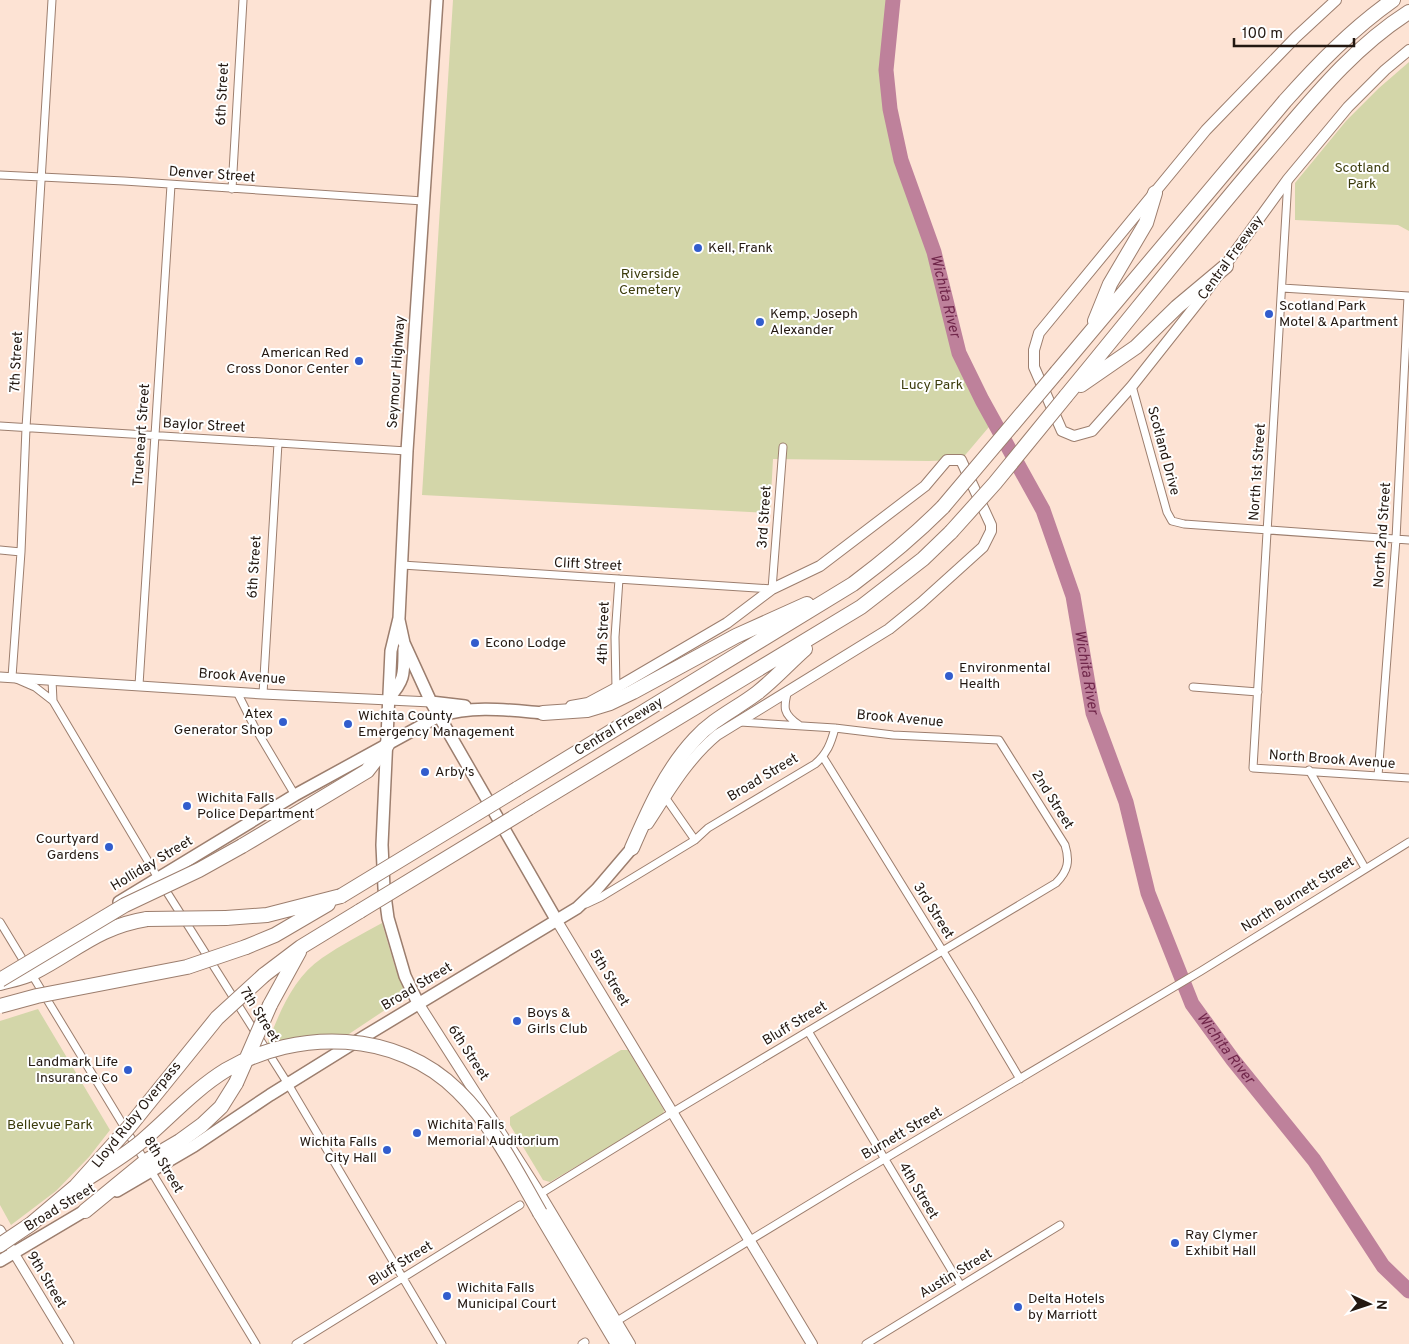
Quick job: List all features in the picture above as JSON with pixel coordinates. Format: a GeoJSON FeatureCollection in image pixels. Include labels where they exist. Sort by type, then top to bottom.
{"type":"FeatureCollection","features":[{"type":"Feature","properties":{"kind":"highway","name":"Central Freeway"},"geometry":{"type":"LineString","coordinates":[[0,1006],[37,996],[187,967],[246,948],[275,935],[853,584],[884,562],[916,535],[943,507],[1318,64],[1350,34],[1393,0]]}},
{"type":"Feature","properties":{"kind":"highway","name":"Central Freeway"},"geometry":{"type":"LineString","coordinates":[[264,975],[301,947],[830,627],[896,581],[951,532],[995,483],[1252,170],[1329,81],[1380,33],[1409,12]]}},
{"type":"Feature","properties":{"kind":"highway"},"geometry":{"type":"LineString","coordinates":[[1089,334],[1110,284],[1146,222],[1155,193]]}},
{"type":"Feature","properties":{"kind":"highway"},"geometry":{"type":"LineString","coordinates":[[1066,396],[1136,348],[1177,307],[1226,266]]}},
{"type":"Feature","properties":{"kind":"highway"},"geometry":{"type":"LineString","coordinates":[[543,713],[587,710],[610,703],[736,636],[853,584]]}},
{"type":"Feature","properties":{"kind":"highway"},"geometry":{"type":"LineString","coordinates":[[632,848],[663,782],[694,740],[715,720],[757,693],[830,627]]}},
{"type":"Feature","properties":{"kind":"highway"},"geometry":{"type":"LineString","coordinates":[[0,981],[125,905],[199,870],[367,771],[387,745]]}},
{"type":"Feature","properties":{"kind":"highway"},"geometry":{"type":"LineString","coordinates":[[0,981],[32,974],[105,930],[121,924],[147,919],[226,918],[267,915],[341,896]]}},
{"type":"Feature","properties":{"kind":"highway"},"geometry":{"type":"LineString","coordinates":[[85,1211],[149,1166],[202,1125],[221,1107],[236,1083],[270,1005],[301,947]]}},
{"type":"Feature","properties":{"kind":"highway","name":"Lloyd Ruby Overpass"},"geometry":{"type":"LineString","coordinates":[[0,1245],[31,1224],[76,1186],[129,1127],[217,1018],[264,975]]}},
{"type":"Feature","properties":{"kind":"highway"},"geometry":{"type":"LineString","coordinates":[[76,1186],[140,1142],[204,1086],[225,1071],[259,1055],[300,1043],[341,1040],[393,1051],[436,1072],[458,1090],[479,1113],[618,1344]]}},
{"type":"Feature","properties":{"kind":"main road","name":"Seymour Highway"},"geometry":{"type":"LineString","coordinates":[[387,745],[390,651],[399,618],[407,451],[436,0]]}},
{"type":"Feature","properties":{"kind":"main road","name":"Central Freeway"},"geometry":{"type":"LineString","coordinates":[[1336,0],[1296,37],[1206,130],[1039,334],[1034,350],[1034,367],[1062,431],[1074,436],[1092,431],[1132,386],[1226,266],[1288,179],[1348,107],[1385,70],[1409,50]]}},
{"type":"Feature","properties":{"kind":"main road"},"geometry":{"type":"LineString","coordinates":[[543,713],[588,702],[616,688],[728,623],[772,589],[820,566],[925,486],[947,460],[962,460],[990,525],[991,531],[983,547],[889,629],[737,721],[702,747],[686,767],[632,848],[597,890],[577,908]]}},
{"type":"Feature","properties":{"kind":"main road","name":"5th Street"},"geometry":{"type":"LineString","coordinates":[[399,618],[404,643],[431,702],[557,921],[812,1344]]}},
{"type":"Feature","properties":{"kind":"main road"},"geometry":{"type":"LineString","coordinates":[[388,699],[400,686],[404,670],[404,643]]}},
{"type":"Feature","properties":{"kind":"main road","name":"Brook Avenue"},"geometry":{"type":"LineString","coordinates":[[431,702],[482,708]]}},
{"type":"Feature","properties":{"kind":"main road","name":"Holliday Street"},"geometry":{"type":"LineString","coordinates":[[0,974],[295,795],[439,716],[456,711],[482,708],[543,713]]}},
{"type":"Feature","properties":{"kind":"main road","name":"6th Street"},"geometry":{"type":"LineString","coordinates":[[387,745],[382,845],[384,888],[388,918],[405,976],[418,1004],[540,1194],[630,1344]]}},
{"type":"Feature","properties":{"kind":"main road","name":"Broad Street"},"geometry":{"type":"LineString","coordinates":[[149,1166],[194,1146],[288,1084],[577,908]]}},
{"type":"Feature","properties":{"kind":"main road","name":"Broad Street"},"geometry":{"type":"LineString","coordinates":[[0,1261],[85,1211]]}},
{"type":"Feature","properties":{"kind":"street","name":"7th Street"},"geometry":{"type":"LineString","coordinates":[[52,0],[40,178],[21,552],[12,677],[35,687],[53,701],[158,878],[288,1084],[442,1344]]}},
{"type":"Feature","properties":{"kind":"street","name":"6th Street"},"geometry":{"type":"LineString","coordinates":[[232,189],[243,0]]}},
{"type":"Feature","properties":{"kind":"street","name":"Denver Street"},"geometry":{"type":"LineString","coordinates":[[0,175],[124,181],[171,186],[423,201]]}},
{"type":"Feature","properties":{"kind":"street","name":"North 1st Street"},"geometry":{"type":"LineString","coordinates":[[1253,768],[1288,179]]}},
{"type":"Feature","properties":{"kind":"street","name":"Trueheart Street"},"geometry":{"type":"LineString","coordinates":[[139,685],[171,186]]}},
{"type":"Feature","properties":{"kind":"street"},"geometry":{"type":"LineString","coordinates":[[1282,288],[1408,296]]}},
{"type":"Feature","properties":{"kind":"street","name":"North 2nd Street"},"geometry":{"type":"LineString","coordinates":[[1378,776],[1396,538],[1408,296]]}},
{"type":"Feature","properties":{"kind":"street","name":"Scotland Drive"},"geometry":{"type":"LineString","coordinates":[[1132,386],[1167,512],[1172,521],[1184,524],[1267,530]]}},
{"type":"Feature","properties":{"kind":"street","name":"Baylor Street"},"geometry":{"type":"LineString","coordinates":[[0,426],[407,451]]}},
{"type":"Feature","properties":{"kind":"street","name":"6th Street"},"geometry":{"type":"LineString","coordinates":[[263,694],[278,443]]}},
{"type":"Feature","properties":{"kind":"street","name":"3rd Street"},"geometry":{"type":"LineString","coordinates":[[772,589],[783,447]]}},
{"type":"Feature","properties":{"kind":"street"},"geometry":{"type":"LineString","coordinates":[[1267,530],[1409,540]]}},
{"type":"Feature","properties":{"kind":"street"},"geometry":{"type":"LineString","coordinates":[[0,550],[21,552]]}},
{"type":"Feature","properties":{"kind":"street","name":"Clift Street"},"geometry":{"type":"LineString","coordinates":[[402,565],[772,589]]}},
{"type":"Feature","properties":{"kind":"street","name":"4th Street"},"geometry":{"type":"LineString","coordinates":[[616,688],[618,579]]}},
{"type":"Feature","properties":{"kind":"street","name":"Brook Avenue"},"geometry":{"type":"LineString","coordinates":[[0,676],[263,694],[431,702]]}},
{"type":"Feature","properties":{"kind":"street","name":"7th Street"},"geometry":{"type":"LineString","coordinates":[[52,680],[53,701]]}},
{"type":"Feature","properties":{"kind":"street"},"geometry":{"type":"LineString","coordinates":[[1193,687],[1258,692]]}},
{"type":"Feature","properties":{"kind":"street"},"geometry":{"type":"LineString","coordinates":[[788,690],[784,708],[789,718],[799,725]]}},
{"type":"Feature","properties":{"kind":"street"},"geometry":{"type":"LineString","coordinates":[[237,692],[254,726],[295,795]]}},
{"type":"Feature","properties":{"kind":"street","name":"Brook Avenue"},"geometry":{"type":"LineString","coordinates":[[737,721],[834,728],[893,735],[1000,740]]}},
{"type":"Feature","properties":{"kind":"street"},"geometry":{"type":"LineString","coordinates":[[823,757],[830,743],[834,728]]}},
{"type":"Feature","properties":{"kind":"street","name":"2nd Street"},"geometry":{"type":"LineString","coordinates":[[1000,740],[1065,845],[1068,867],[1063,876]]}},
{"type":"Feature","properties":{"kind":"street","name":"3rd Street"},"geometry":{"type":"LineString","coordinates":[[823,757],[1020,1079]]}},
{"type":"Feature","properties":{"kind":"street","name":"Broad Street"},"geometry":{"type":"LineString","coordinates":[[577,908],[600,897],[695,840],[708,828],[815,764],[823,757]]}},
{"type":"Feature","properties":{"kind":"street","name":"North Brook Avenue"},"geometry":{"type":"LineString","coordinates":[[1253,768],[1309,770],[1409,778]]}},
{"type":"Feature","properties":{"kind":"street"},"geometry":{"type":"LineString","coordinates":[[1309,770],[1366,868]]}},
{"type":"Feature","properties":{"kind":"street"},"geometry":{"type":"LineString","coordinates":[[665,798],[695,840]]}},
{"type":"Feature","properties":{"kind":"street","name":"North Burnett Street"},"geometry":{"type":"LineString","coordinates":[[1201,971],[1409,842]]}},
{"type":"Feature","properties":{"kind":"street","name":"Bluff Street"},"geometry":{"type":"LineString","coordinates":[[540,1194],[673,1112],[943,951],[1063,876]]}},
{"type":"Feature","properties":{"kind":"street","name":"8th Street"},"geometry":{"type":"LineString","coordinates":[[0,922],[256,1344]]}},
{"type":"Feature","properties":{"kind":"street","name":"Burnett Street"},"geometry":{"type":"LineString","coordinates":[[617,1321],[885,1158],[1201,971]]}},
{"type":"Feature","properties":{"kind":"street","name":"4th Street"},"geometry":{"type":"LineString","coordinates":[[808,1031],[961,1286]]}},
{"type":"Feature","properties":{"kind":"street","name":"Bluff Street"},"geometry":{"type":"LineString","coordinates":[[296,1344],[520,1205]]}},
{"type":"Feature","properties":{"kind":"street","name":"Austin Street"},"geometry":{"type":"LineString","coordinates":[[866,1344],[1060,1225]]}},
{"type":"Feature","properties":{"kind":"street","name":"9th Street"},"geometry":{"type":"LineString","coordinates":[[0,1230],[69,1344]]}},
{"type":"Feature","properties":{"kind":"green space","name":"Riverside Cemetery"},"geometry":{"type":"Polygon","coordinates":[[[453,0],[893,0],[886,70],[890,109],[901,160],[934,253],[959,353],[994,421],[961,460],[773,459],[770,513],[422,495],[453,0]]]}},
{"type":"Feature","properties":{"kind":"green space","name":"Scotland Park"},"geometry":{"type":"Polygon","coordinates":[[[1409,62],[1409,231],[1398,225],[1295,220],[1295,183],[1346,121],[1379,88],[1409,62]]]}},
{"type":"Feature","properties":{"kind":"green space"},"geometry":{"type":"Polygon","coordinates":[[[382,923],[406,996],[343,1038],[267,1047],[289,995],[303,975],[329,953],[382,923]]]}},
{"type":"Feature","properties":{"kind":"green space","name":"Bellevue Park"},"geometry":{"type":"Polygon","coordinates":[[[38,1009],[110,1130],[89,1157],[56,1191],[11,1225],[0,1205],[0,1021],[38,1009]]]}},
{"type":"Feature","properties":{"kind":"green space"},"geometry":{"type":"Polygon","coordinates":[[[621,1050],[628,1050],[664,1110],[663,1115],[550,1182],[543,1180],[510,1125],[510,1117],[621,1050]]]}},
{"type":"Feature","properties":{"kind":"waterway","name":"Wichita River"},"geometry":{"type":"LineString","coordinates":[[893,0],[886,70],[890,109],[901,160],[934,252],[959,353],[982,400],[1043,510],[1073,596],[1093,713],[1126,802],[1148,893],[1192,1004],[1233,1060],[1314,1160],[1383,1266],[1409,1291]]}},
{"type":"Feature","properties":{"kind":"place","name":"Kell, Frank"},"geometry":{"type":"Point","coordinates":[698,248]}},
{"type":"Feature","properties":{"kind":"place","name":"Scotland Park Motel & Apartment"},"geometry":{"type":"Point","coordinates":[1269,314]}},
{"type":"Feature","properties":{"kind":"place","name":"Kemp, Joseph Alexander"},"geometry":{"type":"Point","coordinates":[760,322]}},
{"type":"Feature","properties":{"kind":"place","name":"American Red Cross Donor Center"},"geometry":{"type":"Point","coordinates":[359,361]}},
{"type":"Feature","properties":{"kind":"place","name":"Econo Lodge"},"geometry":{"type":"Point","coordinates":[475,643]}},
{"type":"Feature","properties":{"kind":"place","name":"Environmental Health"},"geometry":{"type":"Point","coordinates":[949,676]}},
{"type":"Feature","properties":{"kind":"place","name":"Atex Generator Shop"},"geometry":{"type":"Point","coordinates":[283,722]}},
{"type":"Feature","properties":{"kind":"place","name":"Wichita County Emergency Management"},"geometry":{"type":"Point","coordinates":[348,724]}},
{"type":"Feature","properties":{"kind":"place","name":"Arby's"},"geometry":{"type":"Point","coordinates":[425,772]}},
{"type":"Feature","properties":{"kind":"place","name":"Wichita Falls Police Department"},"geometry":{"type":"Point","coordinates":[187,806]}},
{"type":"Feature","properties":{"kind":"place","name":"Courtyard Gardens"},"geometry":{"type":"Point","coordinates":[109,847]}},
{"type":"Feature","properties":{"kind":"place","name":"Boys & Girls Club"},"geometry":{"type":"Point","coordinates":[517,1021]}},
{"type":"Feature","properties":{"kind":"place","name":"Landmark Life Insurance Co"},"geometry":{"type":"Point","coordinates":[128,1070]}},
{"type":"Feature","properties":{"kind":"place","name":"Wichita Falls Memorial Auditorium"},"geometry":{"type":"Point","coordinates":[417,1133]}},
{"type":"Feature","properties":{"kind":"place","name":"Wichita Falls City Hall"},"geometry":{"type":"Point","coordinates":[387,1150]}},
{"type":"Feature","properties":{"kind":"place","name":"Ray Clymer Exhibit Hall"},"geometry":{"type":"Point","coordinates":[1175,1243]}},
{"type":"Feature","properties":{"kind":"place","name":"Wichita Falls Municipal Court"},"geometry":{"type":"Point","coordinates":[447,1296]}},
{"type":"Feature","properties":{"kind":"place","name":"Delta Hotels by Marriott"},"geometry":{"type":"Point","coordinates":[1018,1307]}},
{"type":"Feature","properties":{"kind":"park label","name":"Lucy Park"},"geometry":{"type":"Point","coordinates":[932,385]}}]}
